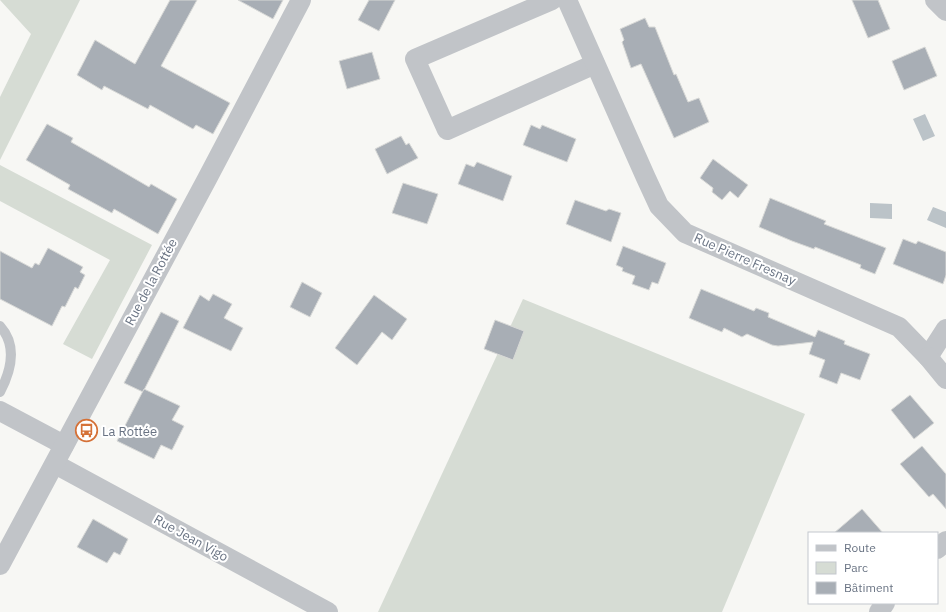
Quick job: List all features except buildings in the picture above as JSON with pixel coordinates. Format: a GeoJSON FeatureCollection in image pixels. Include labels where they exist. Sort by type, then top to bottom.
{"type":"FeatureCollection","features":[{"type":"Feature","properties":{"kind":"street","name":"Rue de la Rottée"},"geometry":{"type":"LineString","coordinates":[[0,564],[55,464],[301,0]]}},
{"type":"Feature","properties":{"kind":"street"},"geometry":{"type":"LineString","coordinates":[[552,0],[415,59],[447,130],[595,64]]}},
{"type":"Feature","properties":{"kind":"street","name":"Rue Pierre Fresnay"},"geometry":{"type":"LineString","coordinates":[[567,0],[659,206],[685,233],[899,327],[928,357],[946,379]]}},
{"type":"Feature","properties":{"kind":"street"},"geometry":{"type":"LineString","coordinates":[[936,0],[946,12]]}},
{"type":"Feature","properties":{"kind":"street"},"geometry":{"type":"LineString","coordinates":[[928,357],[946,329]]}},
{"type":"Feature","properties":{"kind":"street"},"geometry":{"type":"LineString","coordinates":[[0,411],[64,445]]}},
{"type":"Feature","properties":{"kind":"street","name":"Rue Jean Vigo"},"geometry":{"type":"LineString","coordinates":[[55,464],[328,612]]}},
{"type":"Feature","properties":{"kind":"street"},"geometry":{"type":"LineString","coordinates":[[938,549],[946,541]]}},
{"type":"Feature","properties":{"kind":"lane"},"geometry":{"type":"LineString","coordinates":[[0,326],[6,333],[12,351],[9,373],[0,392]]}},
{"type":"Feature","properties":{"kind":"green space"},"geometry":{"type":"Polygon","coordinates":[[[0,0],[80,0],[0,160],[0,97],[31,34],[0,0]]]}},
{"type":"Feature","properties":{"kind":"green space"},"geometry":{"type":"Polygon","coordinates":[[[0,165],[152,245],[92,359],[63,344],[110,260],[0,201],[0,165]]]}},
{"type":"Feature","properties":{"kind":"green space"},"geometry":{"type":"Polygon","coordinates":[[[523,299],[805,414],[722,612],[378,612],[523,299]]]}},
{"type":"Feature","properties":{"kind":"shaded area"},"geometry":{"type":"Polygon","coordinates":[[[925,114],[935,136],[923,141],[913,119],[925,114]]]}},
{"type":"Feature","properties":{"kind":"shaded area"},"geometry":{"type":"Polygon","coordinates":[[[870,203],[892,204],[892,219],[870,218],[870,203]]]}},
{"type":"Feature","properties":{"kind":"shaded area"},"geometry":{"type":"Polygon","coordinates":[[[933,207],[946,212],[946,228],[927,220],[933,207]]]}},
{"type":"Feature","properties":{"kind":"place","name":"La Rottée"},"geometry":{"type":"Point","coordinates":[86,431]}}]}
